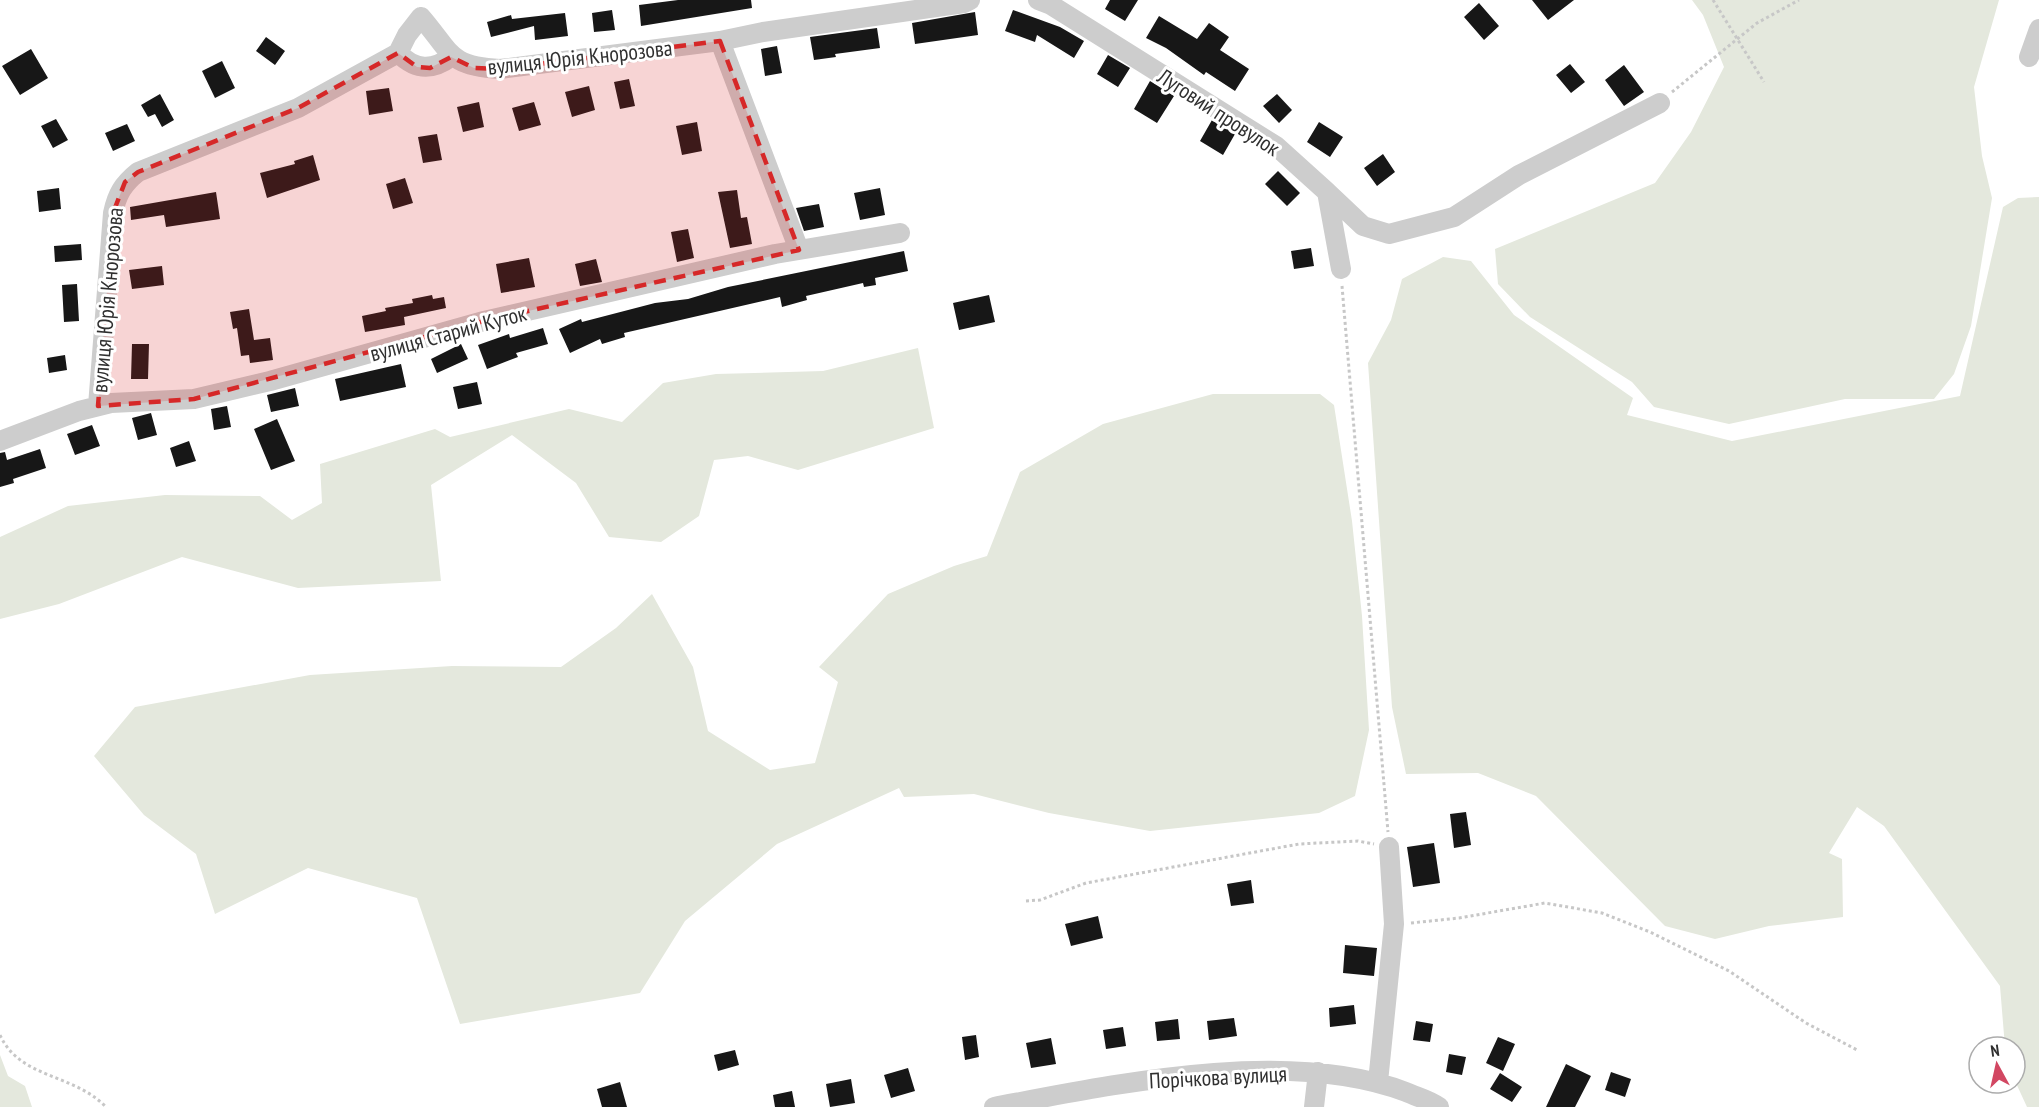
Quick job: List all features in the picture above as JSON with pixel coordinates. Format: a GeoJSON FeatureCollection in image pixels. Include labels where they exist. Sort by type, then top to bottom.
{"type":"FeatureCollection","features":[{"type":"Feature","properties":{"kind":"street","name":"вулиця Юрія Кнорозова"},"geometry":{"type":"LineString","coordinates":[[451,57],[474,68],[500,69],[720,41],[763,32],[964,3],[970,0]]}},
{"type":"Feature","properties":{"kind":"street","name":"Луговий провулок"},"geometry":{"type":"LineString","coordinates":[[1038,0],[1061,11],[1276,146],[1363,226],[1389,234],[1454,217],[1519,175],[1660,103]]}},
{"type":"Feature","properties":{"kind":"street"},"geometry":{"type":"LineString","coordinates":[[420,9],[451,57],[430,68],[417,67],[398,53],[420,9]]}},
{"type":"Feature","properties":{"kind":"street"},"geometry":{"type":"LineString","coordinates":[[2029,57],[2039,29]]}},
{"type":"Feature","properties":{"kind":"street"},"geometry":{"type":"LineString","coordinates":[[720,41],[799,250]]}},
{"type":"Feature","properties":{"kind":"street","name":"вулиця Юрія Кнорозова"},"geometry":{"type":"LineString","coordinates":[[98,406],[113,213],[117,197],[125,182],[138,172],[298,108],[398,53]]}},
{"type":"Feature","properties":{"kind":"street"},"geometry":{"type":"LineString","coordinates":[[1327,192],[1341,269]]}},
{"type":"Feature","properties":{"kind":"street","name":"вулиця Старий Куток"},"geometry":{"type":"LineString","coordinates":[[0,441],[98,406],[194,399],[270,381],[483,321],[799,250],[900,233]]}},
{"type":"Feature","properties":{"kind":"street"},"geometry":{"type":"LineString","coordinates":[[1378,1082],[1394,924],[1389,847]]}},
{"type":"Feature","properties":{"kind":"street"},"geometry":{"type":"LineString","coordinates":[[1314,1107],[1318,1072]]}},
{"type":"Feature","properties":{"kind":"street","name":"Порічкова вулиця"},"geometry":{"type":"LineString","coordinates":[[994,1107],[1125,1083],[1234,1073],[1318,1072],[1378,1082],[1439,1107]]}},
{"type":"Feature","properties":{"kind":"path"},"geometry":{"type":"LineString","coordinates":[[1713,0],[1764,82]]}},
{"type":"Feature","properties":{"kind":"path"},"geometry":{"type":"LineString","coordinates":[[1660,103],[1758,23],[1799,0]]}},
{"type":"Feature","properties":{"kind":"path"},"geometry":{"type":"LineString","coordinates":[[1026,901],[1040,900],[1086,883],[1299,844],[1358,841],[1389,847],[1341,269]]}},
{"type":"Feature","properties":{"kind":"path"},"geometry":{"type":"LineString","coordinates":[[1394,924],[1459,918],[1545,903],[1602,913],[1650,932],[1729,971],[1806,1023],[1859,1051]]}},
{"type":"Feature","properties":{"kind":"path"},"geometry":{"type":"LineString","coordinates":[[0,1035],[19,1061],[92,1093],[106,1107]]}},
{"type":"Feature","properties":{"kind":"highlighted area"},"geometry":{"type":"Polygon","coordinates":[[[720,41],[799,250],[484,321],[194,399],[98,406],[113,213],[125,182],[138,172],[298,108],[398,53],[417,67],[430,68],[451,57],[474,68],[500,69],[720,41]]]}},
{"type":"Feature","properties":{"kind":"shaded area"},"geometry":{"type":"Polygon","coordinates":[[[1692,0],[1999,0],[1974,87],[1982,156],[1992,198],[1971,326],[1954,374],[1934,399],[1845,399],[1729,424],[1654,407],[1632,382],[1530,317],[1498,284],[1495,249],[1655,183],[1691,132],[1724,67],[1703,15],[1692,0]]]}},
{"type":"Feature","properties":{"kind":"shaded area"},"geometry":{"type":"Polygon","coordinates":[[[2039,197],[2039,1107],[2027,1107],[2021,1095],[2027,1095],[2027,1035],[2004,1035],[2000,986],[1884,826],[1857,807],[1829,853],[1842,859],[1843,917],[1769,926],[1715,939],[1665,926],[1536,796],[1478,773],[1406,774],[1392,707],[1368,363],[1391,320],[1402,279],[1443,257],[1471,261],[1514,315],[1633,398],[1627,415],[1732,441],[1960,396],[2003,207],[2018,198],[2039,197]]]}},
{"type":"Feature","properties":{"kind":"shaded area"},"geometry":{"type":"Polygon","coordinates":[[[918,348],[934,428],[798,470],[748,456],[714,460],[699,516],[661,542],[609,537],[576,483],[512,435],[431,485],[441,581],[298,588],[182,557],[59,604],[0,619],[0,537],[68,506],[165,495],[260,496],[292,520],[322,503],[320,464],[435,429],[450,437],[569,409],[622,422],[663,383],[716,374],[823,371],[918,348]]]}},
{"type":"Feature","properties":{"kind":"shaded area"},"geometry":{"type":"Polygon","coordinates":[[[1213,394],[1320,394],[1334,405],[1352,521],[1362,616],[1369,730],[1355,796],[1319,813],[1150,831],[1049,813],[974,794],[904,797],[899,788],[777,844],[685,921],[640,993],[460,1024],[417,898],[308,868],[215,914],[196,854],[144,815],[94,756],[135,707],[310,675],[452,666],[561,667],[616,628],[652,594],[693,667],[708,731],[770,770],[815,763],[838,682],[819,667],[888,594],[954,566],[987,556],[1020,472],[1103,424],[1213,394]]]}},
{"type":"Feature","properties":{"kind":"shaded area"},"geometry":{"type":"Polygon","coordinates":[[[0,1055],[8,1076],[25,1086],[32,1107],[0,1107],[0,1055]]]}},
{"type":"Feature","properties":{"kind":"building"},"geometry":{"type":"Polygon","coordinates":[[[678,0],[751,0],[752,8],[641,26],[639,5],[678,0]]]}},
{"type":"Feature","properties":{"kind":"building"},"geometry":{"type":"Polygon","coordinates":[[[1110,0],[1138,0],[1125,21],[1105,9],[1110,0]]]}},
{"type":"Feature","properties":{"kind":"building"},"geometry":{"type":"Polygon","coordinates":[[[1532,0],[1574,0],[1548,20],[1532,0]]]}},
{"type":"Feature","properties":{"kind":"building"},"geometry":{"type":"Polygon","coordinates":[[[1479,3],[1499,26],[1484,40],[1464,17],[1479,3]]]}},
{"type":"Feature","properties":{"kind":"building"},"geometry":{"type":"Polygon","coordinates":[[[612,10],[615,30],[594,32],[592,13],[612,10]]]}},
{"type":"Feature","properties":{"kind":"building"},"geometry":{"type":"Polygon","coordinates":[[[1013,10],[1060,27],[1084,41],[1074,58],[1037,35],[1035,42],[1005,31],[1013,10]]]}},
{"type":"Feature","properties":{"kind":"building"},"geometry":{"type":"Polygon","coordinates":[[[975,12],[978,35],[915,44],[912,23],[975,12]]]}},
{"type":"Feature","properties":{"kind":"building"},"geometry":{"type":"Polygon","coordinates":[[[565,13],[568,36],[535,40],[534,26],[491,37],[487,22],[511,15],[512,19],[565,13]]]}},
{"type":"Feature","properties":{"kind":"building"},"geometry":{"type":"Polygon","coordinates":[[[1159,16],[1197,39],[1209,23],[1229,37],[1220,50],[1249,69],[1235,91],[1206,72],[1204,75],[1166,48],[1146,38],[1159,16]]]}},
{"type":"Feature","properties":{"kind":"building"},"geometry":{"type":"Polygon","coordinates":[[[877,28],[880,48],[835,54],[836,57],[814,60],[810,37],[877,28]]]}},
{"type":"Feature","properties":{"kind":"building"},"geometry":{"type":"Polygon","coordinates":[[[266,37],[285,51],[275,65],[256,51],[266,37]]]}},
{"type":"Feature","properties":{"kind":"building"},"geometry":{"type":"Polygon","coordinates":[[[777,46],[782,73],[765,76],[761,49],[777,46]]]}},
{"type":"Feature","properties":{"kind":"building"},"geometry":{"type":"Polygon","coordinates":[[[31,49],[48,78],[20,95],[2,66],[31,49]]]}},
{"type":"Feature","properties":{"kind":"building"},"geometry":{"type":"Polygon","coordinates":[[[1108,55],[1130,68],[1118,87],[1097,74],[1108,55]]]}},
{"type":"Feature","properties":{"kind":"building"},"geometry":{"type":"Polygon","coordinates":[[[222,61],[235,88],[215,98],[202,71],[222,61]]]}},
{"type":"Feature","properties":{"kind":"building"},"geometry":{"type":"Polygon","coordinates":[[[1570,64],[1585,82],[1571,93],[1556,75],[1570,64]]]}},
{"type":"Feature","properties":{"kind":"building"},"geometry":{"type":"Polygon","coordinates":[[[1624,65],[1644,92],[1624,106],[1605,80],[1624,65]]]}},
{"type":"Feature","properties":{"kind":"building"},"geometry":{"type":"Polygon","coordinates":[[[629,79],[635,106],[620,109],[614,82],[629,79]]]}},
{"type":"Feature","properties":{"kind":"building"},"geometry":{"type":"Polygon","coordinates":[[[1150,81],[1174,96],[1157,123],[1134,109],[1150,81]]]}},
{"type":"Feature","properties":{"kind":"building"},"geometry":{"type":"Polygon","coordinates":[[[589,86],[595,110],[572,117],[565,92],[589,86]]]}},
{"type":"Feature","properties":{"kind":"building"},"geometry":{"type":"Polygon","coordinates":[[[389,88],[393,111],[369,115],[366,91],[389,88]]]}},
{"type":"Feature","properties":{"kind":"building"},"geometry":{"type":"Polygon","coordinates":[[[160,94],[174,120],[162,127],[155,114],[148,117],[141,105],[160,94]]]}},
{"type":"Feature","properties":{"kind":"building"},"geometry":{"type":"Polygon","coordinates":[[[1277,94],[1292,110],[1279,123],[1263,106],[1277,94]]]}},
{"type":"Feature","properties":{"kind":"building"},"geometry":{"type":"Polygon","coordinates":[[[479,102],[484,127],[463,132],[457,107],[479,102]]]}},
{"type":"Feature","properties":{"kind":"building"},"geometry":{"type":"Polygon","coordinates":[[[534,102],[541,125],[519,131],[512,108],[534,102]]]}},
{"type":"Feature","properties":{"kind":"building"},"geometry":{"type":"Polygon","coordinates":[[[56,119],[68,140],[53,148],[41,126],[56,119]]]}},
{"type":"Feature","properties":{"kind":"building"},"geometry":{"type":"Polygon","coordinates":[[[1212,120],[1235,134],[1223,155],[1200,141],[1212,120]]]}},
{"type":"Feature","properties":{"kind":"building"},"geometry":{"type":"Polygon","coordinates":[[[697,122],[702,151],[682,155],[676,126],[697,122]]]}},
{"type":"Feature","properties":{"kind":"building"},"geometry":{"type":"Polygon","coordinates":[[[1319,122],[1343,137],[1330,157],[1307,142],[1319,122]]]}},
{"type":"Feature","properties":{"kind":"building"},"geometry":{"type":"Polygon","coordinates":[[[127,124],[135,141],[113,151],[105,133],[127,124]]]}},
{"type":"Feature","properties":{"kind":"building"},"geometry":{"type":"Polygon","coordinates":[[[437,134],[442,160],[423,163],[418,137],[437,134]]]}},
{"type":"Feature","properties":{"kind":"building"},"geometry":{"type":"Polygon","coordinates":[[[1383,154],[1395,172],[1377,186],[1364,168],[1383,154]]]}},
{"type":"Feature","properties":{"kind":"building"},"geometry":{"type":"Polygon","coordinates":[[[313,155],[320,180],[267,198],[260,173],[295,164],[294,161],[313,155]]]}},
{"type":"Feature","properties":{"kind":"building"},"geometry":{"type":"Polygon","coordinates":[[[1278,171],[1300,193],[1287,206],[1265,184],[1278,171]]]}},
{"type":"Feature","properties":{"kind":"building"},"geometry":{"type":"Polygon","coordinates":[[[405,178],[413,203],[393,209],[386,184],[405,178]]]}},
{"type":"Feature","properties":{"kind":"building"},"geometry":{"type":"Polygon","coordinates":[[[59,188],[61,209],[39,212],[37,191],[59,188]]]}},
{"type":"Feature","properties":{"kind":"building"},"geometry":{"type":"Polygon","coordinates":[[[880,188],[885,215],[860,220],[854,193],[880,188]]]}},
{"type":"Feature","properties":{"kind":"building"},"geometry":{"type":"Polygon","coordinates":[[[737,190],[741,218],[747,217],[752,244],[730,248],[718,192],[737,190]]]}},
{"type":"Feature","properties":{"kind":"building"},"geometry":{"type":"Polygon","coordinates":[[[216,192],[220,219],[166,227],[164,215],[131,220],[130,207],[216,192]]]}},
{"type":"Feature","properties":{"kind":"building"},"geometry":{"type":"Polygon","coordinates":[[[819,204],[824,227],[804,231],[796,208],[819,204]]]}},
{"type":"Feature","properties":{"kind":"building"},"geometry":{"type":"Polygon","coordinates":[[[688,229],[694,258],[677,262],[671,232],[688,229]]]}},
{"type":"Feature","properties":{"kind":"building"},"geometry":{"type":"Polygon","coordinates":[[[81,244],[82,260],[55,262],[54,246],[81,244]]]}},
{"type":"Feature","properties":{"kind":"building"},"geometry":{"type":"Polygon","coordinates":[[[1311,248],[1314,266],[1294,269],[1291,251],[1311,248]]]}},
{"type":"Feature","properties":{"kind":"building"},"geometry":{"type":"Polygon","coordinates":[[[904,251],[908,271],[875,278],[876,285],[864,287],[863,283],[806,296],[807,300],[782,307],[780,297],[624,333],[625,337],[602,344],[600,339],[570,353],[559,329],[581,319],[582,322],[655,303],[688,299],[728,287],[904,251]]]}},
{"type":"Feature","properties":{"kind":"building"},"geometry":{"type":"Polygon","coordinates":[[[529,258],[535,287],[501,293],[496,264],[529,258]]]}},
{"type":"Feature","properties":{"kind":"building"},"geometry":{"type":"Polygon","coordinates":[[[596,259],[602,282],[580,286],[575,264],[596,259]]]}},
{"type":"Feature","properties":{"kind":"building"},"geometry":{"type":"Polygon","coordinates":[[[162,266],[164,285],[132,289],[129,270],[162,266]]]}},
{"type":"Feature","properties":{"kind":"building"},"geometry":{"type":"Polygon","coordinates":[[[77,284],[79,321],[64,322],[62,285],[77,284]]]}},
{"type":"Feature","properties":{"kind":"building"},"geometry":{"type":"Polygon","coordinates":[[[432,295],[433,299],[444,297],[446,308],[404,317],[405,325],[365,332],[362,316],[386,311],[385,308],[413,303],[412,299],[432,295]]]}},
{"type":"Feature","properties":{"kind":"building"},"geometry":{"type":"Polygon","coordinates":[[[989,295],[995,322],[959,330],[953,303],[989,295]]]}},
{"type":"Feature","properties":{"kind":"building"},"geometry":{"type":"Polygon","coordinates":[[[249,309],[254,340],[270,338],[273,360],[250,363],[249,355],[241,356],[237,328],[233,329],[230,312],[249,309]]]}},
{"type":"Feature","properties":{"kind":"building"},"geometry":{"type":"Polygon","coordinates":[[[543,328],[548,344],[516,353],[518,357],[487,369],[478,345],[509,334],[510,338],[543,328]]]}},
{"type":"Feature","properties":{"kind":"building"},"geometry":{"type":"Polygon","coordinates":[[[132,344],[149,344],[148,379],[131,379],[132,344]]]}},
{"type":"Feature","properties":{"kind":"building"},"geometry":{"type":"Polygon","coordinates":[[[461,344],[468,359],[437,373],[431,359],[461,344]]]}},
{"type":"Feature","properties":{"kind":"building"},"geometry":{"type":"Polygon","coordinates":[[[65,355],[67,370],[49,373],[47,358],[65,355]]]}},
{"type":"Feature","properties":{"kind":"building"},"geometry":{"type":"Polygon","coordinates":[[[401,364],[406,387],[340,401],[335,379],[401,364]]]}},
{"type":"Feature","properties":{"kind":"building"},"geometry":{"type":"Polygon","coordinates":[[[477,382],[482,404],[458,409],[453,387],[477,382]]]}},
{"type":"Feature","properties":{"kind":"building"},"geometry":{"type":"Polygon","coordinates":[[[295,388],[299,406],[271,412],[267,395],[295,388]]]}},
{"type":"Feature","properties":{"kind":"building"},"geometry":{"type":"Polygon","coordinates":[[[227,406],[231,427],[214,430],[211,409],[227,406]]]}},
{"type":"Feature","properties":{"kind":"building"},"geometry":{"type":"Polygon","coordinates":[[[151,413],[157,435],[138,440],[132,418],[151,413]]]}},
{"type":"Feature","properties":{"kind":"building"},"geometry":{"type":"Polygon","coordinates":[[[277,419],[295,461],[271,470],[254,429],[277,419]]]}},
{"type":"Feature","properties":{"kind":"building"},"geometry":{"type":"Polygon","coordinates":[[[92,425],[100,446],[75,455],[67,434],[92,425]]]}},
{"type":"Feature","properties":{"kind":"building"},"geometry":{"type":"Polygon","coordinates":[[[189,441],[196,461],[176,467],[170,448],[189,441]]]}},
{"type":"Feature","properties":{"kind":"building"},"geometry":{"type":"Polygon","coordinates":[[[40,449],[46,468],[13,479],[14,483],[0,487],[0,453],[5,452],[7,460],[40,449]]]}},
{"type":"Feature","properties":{"kind":"building"},"geometry":{"type":"Polygon","coordinates":[[[1466,812],[1471,845],[1454,848],[1450,814],[1466,812]]]}},
{"type":"Feature","properties":{"kind":"building"},"geometry":{"type":"Polygon","coordinates":[[[1434,843],[1440,883],[1413,887],[1407,847],[1434,843]]]}},
{"type":"Feature","properties":{"kind":"building"},"geometry":{"type":"Polygon","coordinates":[[[1251,880],[1254,903],[1231,906],[1227,884],[1251,880]]]}},
{"type":"Feature","properties":{"kind":"building"},"geometry":{"type":"Polygon","coordinates":[[[1098,916],[1103,938],[1071,946],[1065,924],[1098,916]]]}},
{"type":"Feature","properties":{"kind":"building"},"geometry":{"type":"Polygon","coordinates":[[[1345,945],[1377,948],[1374,976],[1343,973],[1345,945]]]}},
{"type":"Feature","properties":{"kind":"building"},"geometry":{"type":"Polygon","coordinates":[[[1354,1005],[1356,1024],[1330,1027],[1329,1008],[1354,1005]]]}},
{"type":"Feature","properties":{"kind":"building"},"geometry":{"type":"Polygon","coordinates":[[[1234,1018],[1237,1036],[1209,1040],[1207,1021],[1234,1018]]]}},
{"type":"Feature","properties":{"kind":"building"},"geometry":{"type":"Polygon","coordinates":[[[1178,1019],[1180,1039],[1157,1041],[1155,1022],[1178,1019]]]}},
{"type":"Feature","properties":{"kind":"building"},"geometry":{"type":"Polygon","coordinates":[[[1416,1021],[1433,1024],[1430,1042],[1413,1040],[1416,1021]]]}},
{"type":"Feature","properties":{"kind":"building"},"geometry":{"type":"Polygon","coordinates":[[[1123,1027],[1126,1046],[1106,1049],[1103,1030],[1123,1027]]]}},
{"type":"Feature","properties":{"kind":"building"},"geometry":{"type":"Polygon","coordinates":[[[976,1035],[979,1057],[965,1060],[962,1037],[976,1035]]]}},
{"type":"Feature","properties":{"kind":"building"},"geometry":{"type":"Polygon","coordinates":[[[1498,1037],[1515,1044],[1503,1071],[1486,1063],[1498,1037]]]}},
{"type":"Feature","properties":{"kind":"building"},"geometry":{"type":"Polygon","coordinates":[[[1051,1038],[1056,1064],[1031,1068],[1026,1043],[1051,1038]]]}},
{"type":"Feature","properties":{"kind":"building"},"geometry":{"type":"Polygon","coordinates":[[[735,1050],[739,1065],[718,1071],[714,1055],[735,1050]]]}},
{"type":"Feature","properties":{"kind":"building"},"geometry":{"type":"Polygon","coordinates":[[[1449,1054],[1466,1057],[1462,1075],[1446,1072],[1449,1054]]]}},
{"type":"Feature","properties":{"kind":"building"},"geometry":{"type":"Polygon","coordinates":[[[1566,1064],[1591,1076],[1575,1107],[1546,1107],[1566,1064]]]}},
{"type":"Feature","properties":{"kind":"building"},"geometry":{"type":"Polygon","coordinates":[[[908,1068],[915,1091],[891,1098],[884,1075],[908,1068]]]}},
{"type":"Feature","properties":{"kind":"building"},"geometry":{"type":"Polygon","coordinates":[[[1611,1072],[1631,1079],[1625,1097],[1605,1090],[1611,1072]]]}},
{"type":"Feature","properties":{"kind":"building"},"geometry":{"type":"Polygon","coordinates":[[[1500,1073],[1522,1087],[1512,1102],[1490,1089],[1500,1073]]]}},
{"type":"Feature","properties":{"kind":"building"},"geometry":{"type":"Polygon","coordinates":[[[851,1079],[855,1103],[830,1107],[826,1084],[851,1079]]]}},
{"type":"Feature","properties":{"kind":"building"},"geometry":{"type":"Polygon","coordinates":[[[620,1082],[627,1107],[602,1107],[597,1089],[620,1082]]]}},
{"type":"Feature","properties":{"kind":"building"},"geometry":{"type":"Polygon","coordinates":[[[792,1091],[795,1107],[775,1107],[773,1095],[792,1091]]]}}]}
